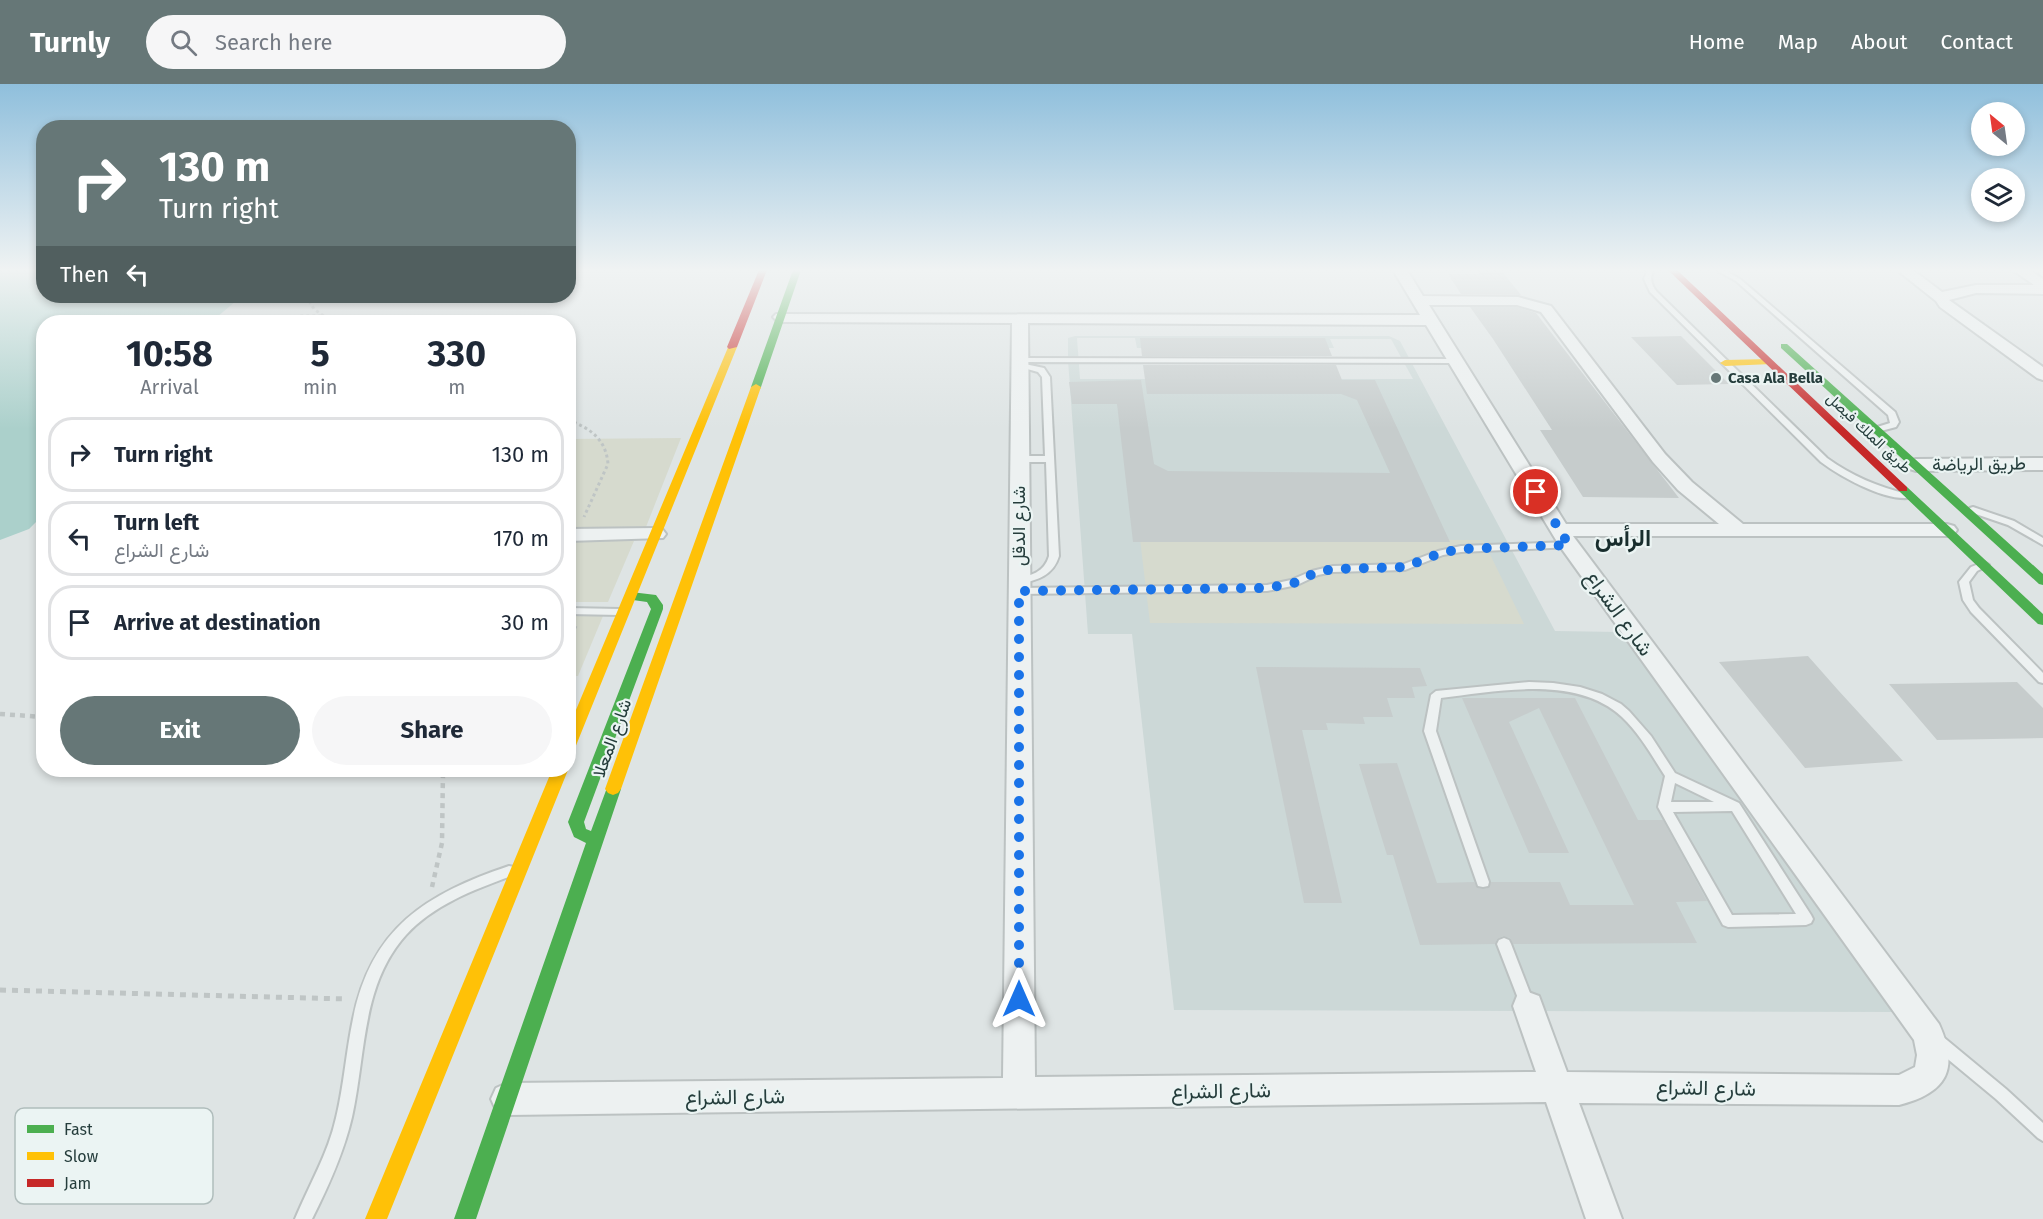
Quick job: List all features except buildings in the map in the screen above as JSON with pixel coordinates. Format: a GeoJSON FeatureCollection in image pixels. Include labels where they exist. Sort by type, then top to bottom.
{"type":"FeatureCollection","features":[{"type":"Feature","properties":{"kind":"street","name":"شارع المعلا"},"geometry":{"type":"LineString","coordinates":[[576,729],[742,323]]}},
{"type":"Feature","properties":{"kind":"street","name":"شارع المعلا"},"geometry":{"type":"LineString","coordinates":[[465,1219],[595,840],[779,323]]}},
{"type":"Feature","properties":{"kind":"street","name":"شارع الدقل"},"geometry":{"type":"LineString","coordinates":[[1019,1093],[1020,323]]}},
{"type":"Feature","properties":{"kind":"street","name":"شارع الشراع"},"geometry":{"type":"LineString","coordinates":[[507,1099],[1556,1087],[1899,1090],[1913,1087],[1931,1072],[1934,1061],[1928,1034],[1564,537],[1432,323]]}},
{"type":"Feature","properties":{"kind":"street"},"geometry":{"type":"LineString","coordinates":[[1557,323],[1671,472],[1701,501],[1739,531]]}},
{"type":"Feature","properties":{"kind":"street","name":"طريق الملك فيصل"},"geometry":{"type":"LineString","coordinates":[[1728,323],[2043,621]]}},
{"type":"Feature","properties":{"kind":"street"},"geometry":{"type":"LineString","coordinates":[[1971,323],[2043,375]]}},
{"type":"Feature","properties":{"kind":"street","name":"طريق الملك فيصل"},"geometry":{"type":"LineString","coordinates":[[1805,338],[1776,338],[2043,581]]}},
{"type":"Feature","properties":{"kind":"street"},"geometry":{"type":"LineString","coordinates":[[1725,363],[1769,362]]}},
{"type":"Feature","properties":{"kind":"street","name":"طريق الرياضة"},"geometry":{"type":"LineString","coordinates":[[1916,465],[2043,464]]}},
{"type":"Feature","properties":{"kind":"street"},"geometry":{"type":"LineString","coordinates":[[1564,537],[1739,531],[1947,530]]}},
{"type":"Feature","properties":{"kind":"street"},"geometry":{"type":"LineString","coordinates":[[576,535],[656,534]]}},
{"type":"Feature","properties":{"kind":"street"},"geometry":{"type":"LineString","coordinates":[[595,840],[580,833],[576,822],[657,609],[657,604],[651,598],[630,596]]}},
{"type":"Feature","properties":{"kind":"street"},"geometry":{"type":"LineString","coordinates":[[376,1219],[557,777]]}},
{"type":"Feature","properties":{"kind":"street"},"geometry":{"type":"LineString","coordinates":[[1528,1006],[1604,1219]]}},
{"type":"Feature","properties":{"kind":"lane"},"geometry":{"type":"LineString","coordinates":[[1685,323],[1833,466],[1867,485],[1912,497]]}},
{"type":"Feature","properties":{"kind":"lane"},"geometry":{"type":"LineString","coordinates":[[1788,323],[1892,414],[1895,422],[1893,425],[1877,430]]}},
{"type":"Feature","properties":{"kind":"lane"},"geometry":{"type":"LineString","coordinates":[[1020,363],[1454,361]]}},
{"type":"Feature","properties":{"kind":"lane"},"geometry":{"type":"LineString","coordinates":[[1019,586],[1045,573],[1053,562],[1046,377],[1036,367],[1020,363]]}},
{"type":"Feature","properties":{"kind":"lane"},"geometry":{"type":"LineString","coordinates":[[1019,459],[1050,459]]}},
{"type":"Feature","properties":{"kind":"lane"},"geometry":{"type":"LineString","coordinates":[[1962,507],[2011,523],[2043,542]]}},
{"type":"Feature","properties":{"kind":"lane"},"geometry":{"type":"LineString","coordinates":[[1019,586],[1267,588],[1294,583],[1315,573],[1333,569],[1405,567],[1441,553],[1461,549],[1564,537]]}},
{"type":"Feature","properties":{"kind":"lane"},"geometry":{"type":"LineString","coordinates":[[1984,565],[1974,569],[1964,582],[1968,600],[1975,610],[2043,679]]}},
{"type":"Feature","properties":{"kind":"lane"},"geometry":{"type":"LineString","coordinates":[[576,611],[624,612]]}},
{"type":"Feature","properties":{"kind":"lane"},"geometry":{"type":"LineString","coordinates":[[1483,882],[1430,731],[1436,695],[1502,687],[1564,688],[1591,693],[1616,707],[1635,723],[1671,776],[1735,806],[1806,919],[1728,921],[1664,807],[1671,776]]}},
{"type":"Feature","properties":{"kind":"lane"},"geometry":{"type":"LineString","coordinates":[[1664,807],[1735,806]]}},
{"type":"Feature","properties":{"kind":"lane"},"geometry":{"type":"LineString","coordinates":[[303,1219],[329,1164],[344,1118],[368,981],[389,945],[422,913],[465,888],[520,866]]}},
{"type":"Feature","properties":{"kind":"lane"},"geometry":{"type":"LineString","coordinates":[[1504,944],[1528,1006]]}},
{"type":"Feature","properties":{"kind":"lane"},"geometry":{"type":"LineString","coordinates":[[1928,1034],[2001,1094],[2043,1133]]}},
{"type":"Feature","properties":{"kind":"path"},"geometry":{"type":"LineString","coordinates":[[576,423],[598,435],[607,449],[608,464],[576,529]]}},
{"type":"Feature","properties":{"kind":"path"},"geometry":{"type":"LineString","coordinates":[[0,714],[36,716]]}},
{"type":"Feature","properties":{"kind":"path"},"geometry":{"type":"LineString","coordinates":[[422,913],[436,871],[442,843],[443,777]]}},
{"type":"Feature","properties":{"kind":"path"},"geometry":{"type":"LineString","coordinates":[[0,990],[363,1000]]}},
{"type":"Feature","properties":{"kind":"shaded area"},"geometry":{"type":"Polygon","coordinates":[[[0,323],[36,323],[36,522],[29,529],[0,540],[0,323]]]}},
{"type":"Feature","properties":{"kind":"shaded area"},"geometry":{"type":"Polygon","coordinates":[[[1075,336],[1389,336],[1400,341],[1555,631],[1619,632],[1902,1012],[1174,1010],[1132,634],[1088,634],[1068,338],[1075,336]],[[1077,338],[1080,379],[1413,379],[1391,339],[1330,339],[1334,348],[1137,348],[1135,338],[1077,338]]]}},
{"type":"Feature","properties":{"kind":"shaded area"},"geometry":{"type":"Polygon","coordinates":[[[681,438],[646,527],[576,528],[576,439],[681,438]]]}},
{"type":"Feature","properties":{"kind":"shaded area"},"geometry":{"type":"Polygon","coordinates":[[[1140,539],[1483,540],[1524,624],[1150,623],[1140,539]]]}},
{"type":"Feature","properties":{"kind":"shaded area"},"geometry":{"type":"Polygon","coordinates":[[[576,541],[634,541],[608,602],[576,602],[576,541]]]}},
{"type":"Feature","properties":{"kind":"shaded area"},"geometry":{"type":"Polygon","coordinates":[[[576,616],[603,616],[578,676],[576,676],[576,616]]]}},
{"type":"Feature","properties":{"kind":"traffic: fast"},"geometry":{"type":"LineString","coordinates":[[756,387],[778,323]]}},
{"type":"Feature","properties":{"kind":"traffic: fast"},"geometry":{"type":"LineString","coordinates":[[1784,346],[2043,581]]}},
{"type":"Feature","properties":{"kind":"traffic: fast"},"geometry":{"type":"LineString","coordinates":[[1903,489],[2043,621]]}},
{"type":"Feature","properties":{"kind":"traffic: fast"},"geometry":{"type":"LineString","coordinates":[[595,840],[580,833],[576,822],[657,609],[657,605],[651,598],[631,596]]}},
{"type":"Feature","properties":{"kind":"traffic: fast"},"geometry":{"type":"LineString","coordinates":[[465,1219],[613,789]]}},
{"type":"Feature","properties":{"kind":"traffic: slow"},"geometry":{"type":"LineString","coordinates":[[576,728],[732,347]]}},
{"type":"Feature","properties":{"kind":"traffic: slow"},"geometry":{"type":"LineString","coordinates":[[1725,363],[1769,362]]}},
{"type":"Feature","properties":{"kind":"traffic: slow"},"geometry":{"type":"LineString","coordinates":[[613,789],[756,387]]}},
{"type":"Feature","properties":{"kind":"traffic: slow"},"geometry":{"type":"LineString","coordinates":[[376,1219],[557,777]]}},
{"type":"Feature","properties":{"kind":"traffic: jam"},"geometry":{"type":"LineString","coordinates":[[732,347],[742,323]]}},
{"type":"Feature","properties":{"kind":"traffic: jam"},"geometry":{"type":"LineString","coordinates":[[1728,323],[1903,489]]}},
{"type":"Feature","properties":{"kind":"place","name":"Casa Ala Bella"},"geometry":{"type":"Point","coordinates":[1716,378]}},
{"type":"Feature","properties":{"kind":"district","name":"الرأس"},"geometry":{"type":"Point","coordinates":[1623,538]}},
{"type":"Feature","properties":{"kind":"route"},"geometry":{"type":"LineString","coordinates":[[1019,999],[1019,591],[1267,588],[1294,583],[1324,570],[1416,565],[1441,553],[1461,549],[1569,545],[1536,492]]}}]}
